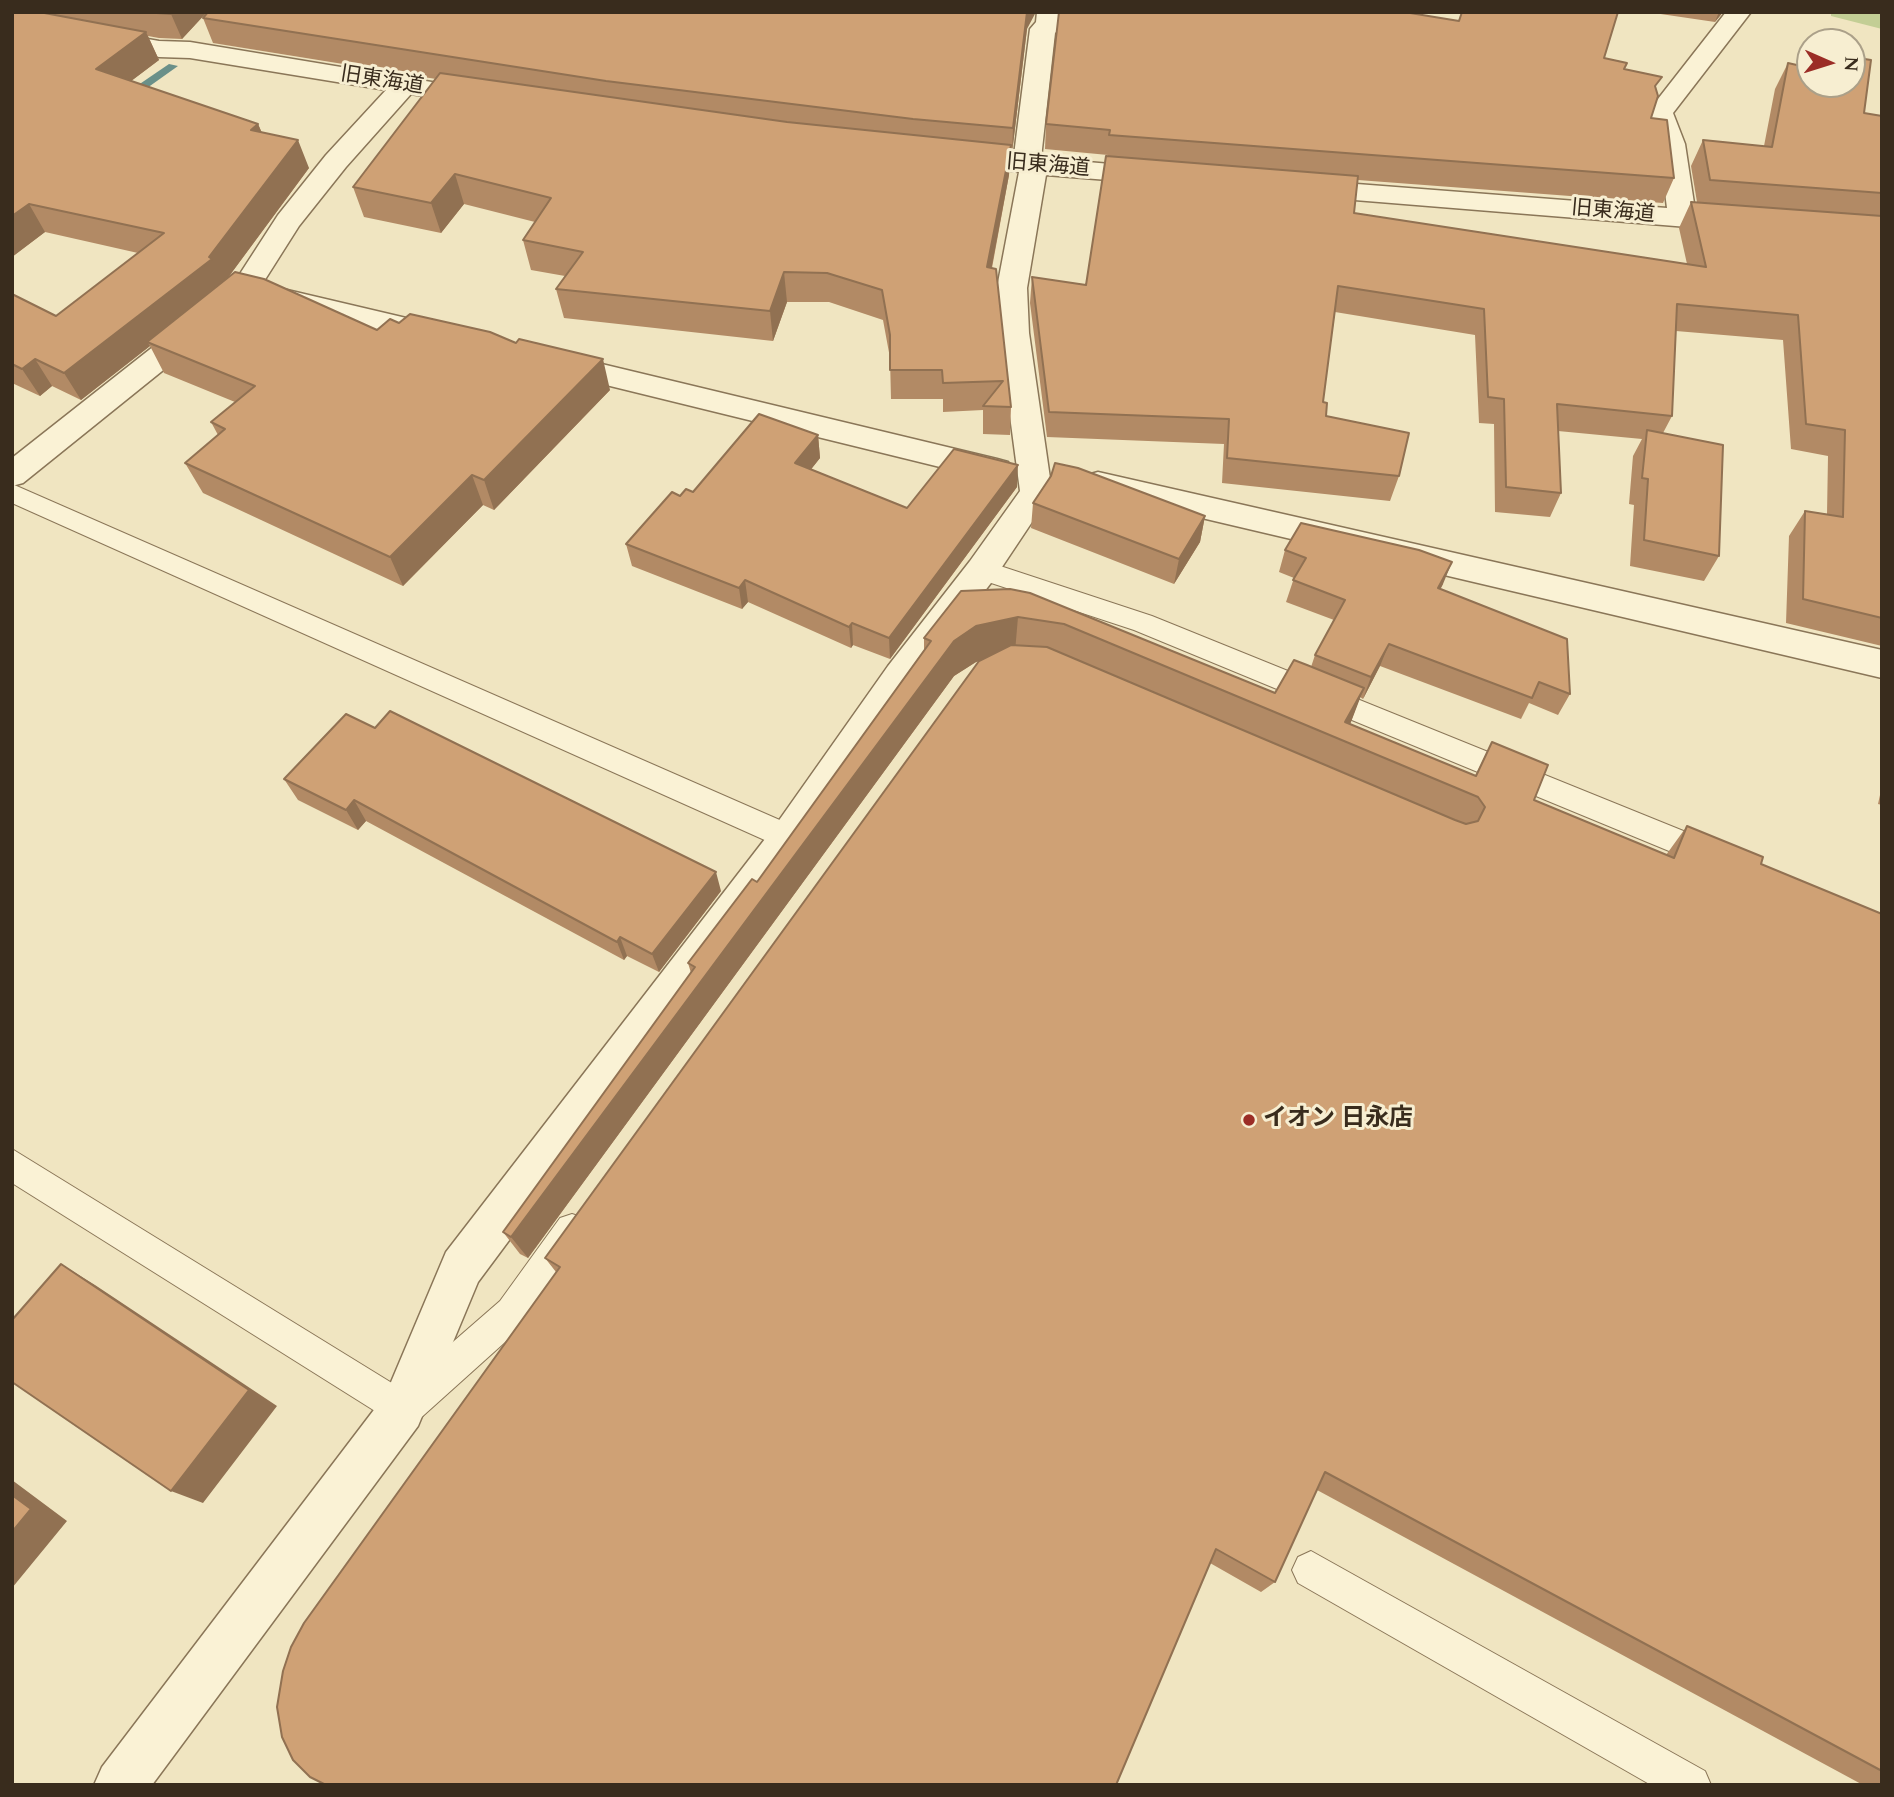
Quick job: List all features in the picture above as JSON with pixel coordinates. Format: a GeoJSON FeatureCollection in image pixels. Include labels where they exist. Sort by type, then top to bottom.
{"type":"FeatureCollection","features":[{"type":"Feature","properties":{"kind":"street"},"geometry":{"type":"LineString","coordinates":[[120,1785],[402,1410],[462,1267],[788,837],[900,676],[982,570],[1036,492],[1014,333],[1012,288],[1030,165],[1044,29],[1049,26],[1049,12]]}},
{"type":"Feature","properties":{"kind":"street"},"geometry":{"type":"LineString","coordinates":[[1682,218],[1672,144],[1660,113],[1739,12]]}},
{"type":"Feature","properties":{"kind":"street","name":"旧東海道"},"geometry":{"type":"LineString","coordinates":[[12,22],[159,48],[198,41],[404,86],[510,103]]}},
{"type":"Feature","properties":{"kind":"street"},"geometry":{"type":"LineString","coordinates":[[12,475],[244,290],[288,221],[336,161],[404,86]]}},
{"type":"Feature","properties":{"kind":"street","name":"旧東海道"},"geometry":{"type":"LineString","coordinates":[[988,162],[1184,178]]}},
{"type":"Feature","properties":{"kind":"street","name":"旧東海道"},"geometry":{"type":"LineString","coordinates":[[1281,186],[1762,224]]}},
{"type":"Feature","properties":{"kind":"street"},"geometry":{"type":"LineString","coordinates":[[244,290],[460,340]]}},
{"type":"Feature","properties":{"kind":"street"},"geometry":{"type":"LineString","coordinates":[[528,356],[1015,474],[1063,475],[1882,664]]}},
{"type":"Feature","properties":{"kind":"lane"},"geometry":{"type":"LineString","coordinates":[[12,493],[788,837]]}},
{"type":"Feature","properties":{"kind":"lane"},"geometry":{"type":"LineString","coordinates":[[982,570],[1143,623],[1742,868]]}},
{"type":"Feature","properties":{"kind":"lane"},"geometry":{"type":"LineString","coordinates":[[12,1164],[402,1410],[512,1313],[590,1205]]}},
{"type":"Feature","properties":{"kind":"lane"},"geometry":{"type":"LineString","coordinates":[[1311,1570],[1691,1785]]}},
{"type":"Feature","properties":{"kind":"green space"},"geometry":{"type":"Polygon","coordinates":[[[1831,12],[1882,12],[1882,29],[1831,16],[1831,12]]]}},
{"type":"Feature","properties":{"kind":"building"},"geometry":{"type":"Polygon","coordinates":[[[12,12],[39,12],[146,32],[96,69],[258,124],[251,130],[298,140],[209,257],[212,259],[64,373],[35,359],[22,369],[12,364],[12,294],[56,316],[164,233],[29,204],[12,216],[12,12]]]}},
{"type":"Feature","properties":{"kind":"building"},"geometry":{"type":"Polygon","coordinates":[[[142,12],[173,12],[171,14],[142,12]]]}},
{"type":"Feature","properties":{"kind":"building"},"geometry":{"type":"Polygon","coordinates":[[[208,12],[1027,12],[1013,128],[913,119],[606,81],[203,18],[208,12]]]}},
{"type":"Feature","properties":{"kind":"building"},"geometry":{"type":"Polygon","coordinates":[[[1059,12],[1404,12],[1459,21],[1462,12],[1618,12],[1604,58],[1627,63],[1624,69],[1662,77],[1655,86],[1658,96],[1651,118],[1667,120],[1674,178],[1109,135],[1110,130],[1046,124],[1059,12]]]}},
{"type":"Feature","properties":{"kind":"building"},"geometry":{"type":"Polygon","coordinates":[[[1866,59],[1871,60],[1866,98],[1866,59]]]}},
{"type":"Feature","properties":{"kind":"building"},"geometry":{"type":"Polygon","coordinates":[[[1788,63],[1796,65],[1796,98],[1866,98],[1864,113],[1882,116],[1882,193],[1710,180],[1703,140],[1772,147],[1788,63]]]}},
{"type":"Feature","properties":{"kind":"building"},"geometry":{"type":"Polygon","coordinates":[[[440,73],[787,122],[1011,145],[987,267],[996,269],[1011,407],[983,406],[1003,381],[943,383],[942,370],[890,370],[890,335],[882,290],[827,273],[784,272],[770,311],[556,289],[583,252],[523,240],[551,198],[455,174],[431,203],[353,187],[440,73]]]}},
{"type":"Feature","properties":{"kind":"building"},"geometry":{"type":"Polygon","coordinates":[[[1106,156],[1358,176],[1354,213],[1706,267],[1691,202],[1882,216],[1882,618],[1803,599],[1805,511],[1843,517],[1845,430],[1806,424],[1798,315],[1677,304],[1672,416],[1557,404],[1561,493],[1506,487],[1504,399],[1488,397],[1484,309],[1338,286],[1323,402],[1327,403],[1326,416],[1409,433],[1399,476],[1227,458],[1229,419],[1049,412],[1032,277],[1086,285],[1106,156]]]}},
{"type":"Feature","properties":{"kind":"building"},"geometry":{"type":"Polygon","coordinates":[[[235,272],[264,279],[377,330],[390,319],[399,323],[410,314],[490,332],[516,343],[519,339],[603,359],[484,480],[472,475],[390,557],[185,463],[225,429],[211,422],[255,386],[147,342],[235,272]]]}},
{"type":"Feature","properties":{"kind":"building"},"geometry":{"type":"Polygon","coordinates":[[[759,414],[818,435],[795,463],[907,508],[954,449],[1018,465],[889,638],[852,623],[849,627],[745,580],[739,588],[626,544],[672,492],[680,496],[686,489],[693,492],[759,414]]]}},
{"type":"Feature","properties":{"kind":"building"},"geometry":{"type":"Polygon","coordinates":[[[1647,430],[1723,445],[1719,556],[1644,540],[1648,479],[1642,478],[1647,430]]]}},
{"type":"Feature","properties":{"kind":"building"},"geometry":{"type":"Polygon","coordinates":[[[1055,463],[1078,468],[1205,516],[1179,559],[1033,503],[1051,476],[1055,463]]]}},
{"type":"Feature","properties":{"kind":"building"},"geometry":{"type":"Polygon","coordinates":[[[1301,523],[1419,550],[1452,562],[1438,588],[1567,639],[1570,694],[1539,682],[1532,698],[1389,644],[1371,677],[1315,655],[1345,600],[1293,580],[1306,558],[1285,550],[1301,523]]]}},
{"type":"Feature","properties":{"kind":"building","name":"イオン 日永店"},"geometry":{"type":"Polygon","coordinates":[[[1010,589],[1030,593],[1275,693],[1294,660],[1364,688],[1345,722],[1476,776],[1492,742],[1548,765],[1534,800],[1674,858],[1687,826],[1763,857],[1761,864],[1882,914],[1882,1771],[1325,1472],[1275,1582],[1216,1549],[1116,1785],[326,1785],[310,1777],[293,1760],[282,1737],[277,1707],[283,1671],[291,1647],[304,1623],[560,1267],[545,1258],[979,661],[1011,645],[1047,647],[1455,820],[1466,824],[1478,821],[1485,807],[1478,797],[1064,624],[1018,617],[976,626],[954,641],[511,1237],[503,1232],[695,967],[688,963],[752,879],[757,882],[931,641],[924,638],[961,591],[1010,589]]]}},
{"type":"Feature","properties":{"kind":"building"},"geometry":{"type":"Polygon","coordinates":[[[390,711],[716,872],[652,954],[620,937],[617,942],[354,800],[346,810],[284,779],[346,714],[375,728],[390,711]]]}},
{"type":"Feature","properties":{"kind":"building"},"geometry":{"type":"Polygon","coordinates":[[[61,1264],[249,1390],[171,1491],[12,1382],[12,1320],[61,1264]]]}},
{"type":"Feature","properties":{"kind":"building"},"geometry":{"type":"Polygon","coordinates":[[[12,1495],[31,1509],[12,1532],[12,1495]]]}},
{"type":"Feature","properties":{"kind":"waterway"},"geometry":{"type":"LineString","coordinates":[[129,96],[173,66]]}},
{"type":"Feature","properties":{"kind":"place","name":"イオン 日永店"},"geometry":{"type":"Point","coordinates":[1249,1120]}}]}
